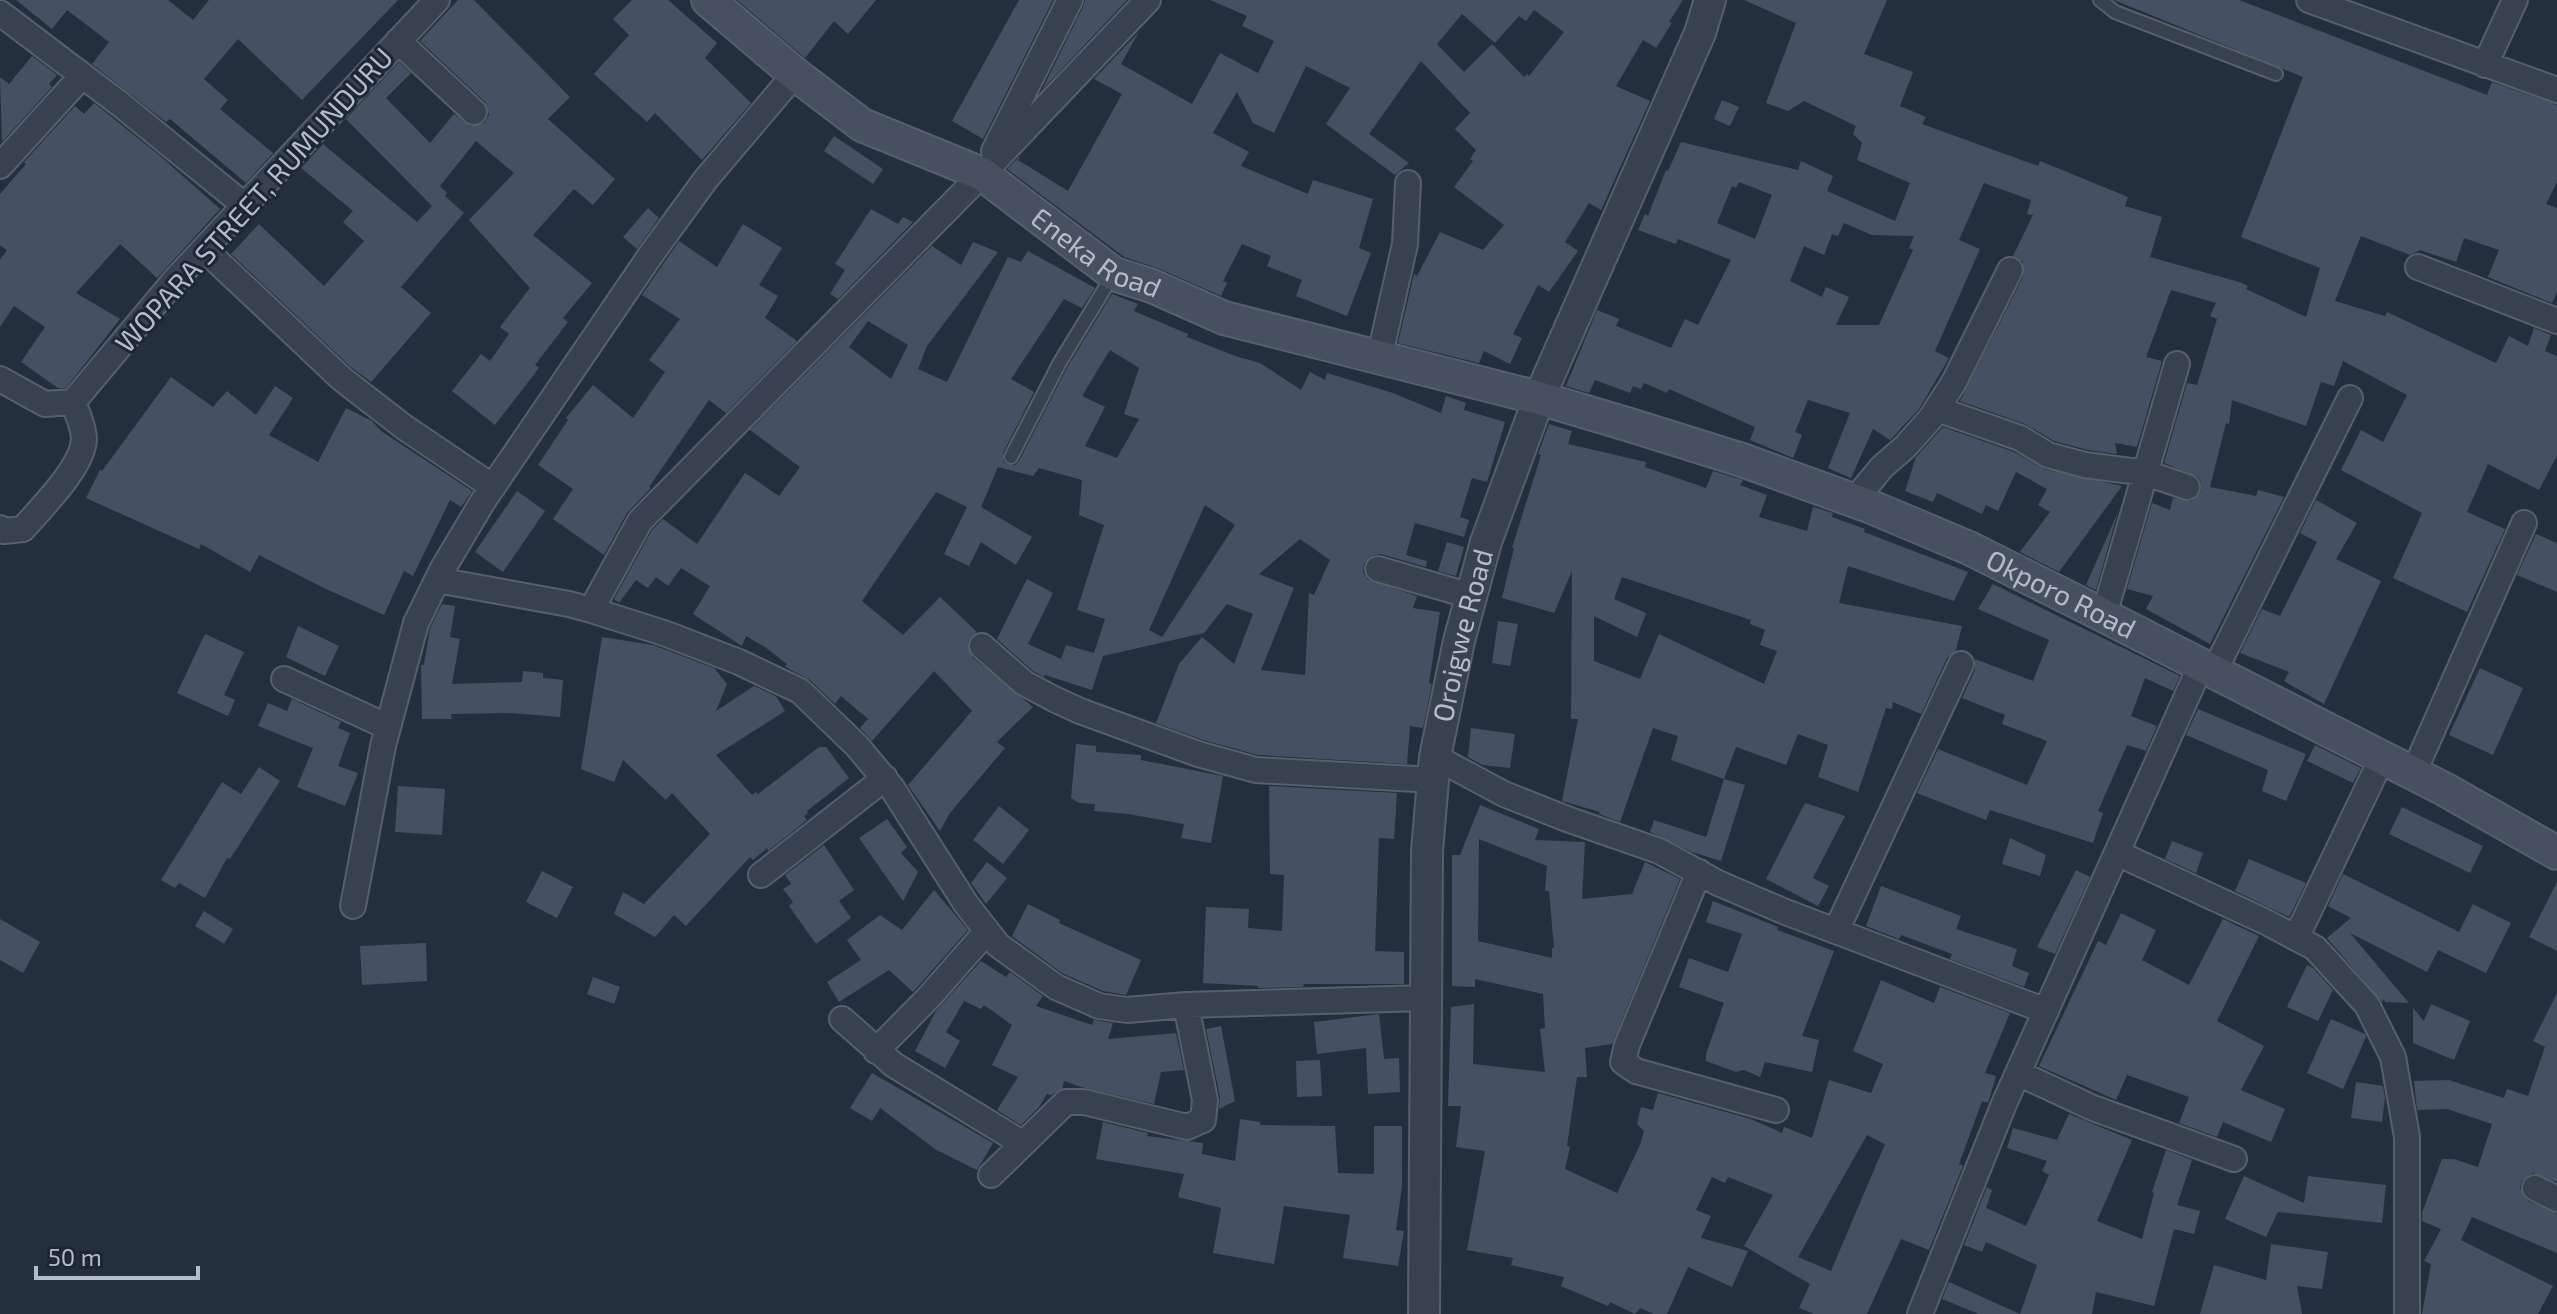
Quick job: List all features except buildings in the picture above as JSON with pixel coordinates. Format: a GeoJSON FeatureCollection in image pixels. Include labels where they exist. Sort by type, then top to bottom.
{"type":"FeatureCollection","features":[{"type":"Feature","properties":{"kind":"main road","name":"Eneka Road"},"geometry":{"type":"LineString","coordinates":[[708,0],[795,74],[862,125],[982,174],[1114,274],[1152,286],[1224,318],[1539,398]]}},
{"type":"Feature","properties":{"kind":"main road","name":"Okporo Road"},"geometry":{"type":"LineString","coordinates":[[1539,398],[1742,460],[1969,548],[2413,774],[2557,853]]}},
{"type":"Feature","properties":{"kind":"street","name":"WOPARA STREET, RUMUNDURU"},"geometry":{"type":"LineString","coordinates":[[73,402],[204,249],[437,0]]}},
{"type":"Feature","properties":{"kind":"street"},"geometry":{"type":"LineString","coordinates":[[982,174],[1054,0]]}},
{"type":"Feature","properties":{"kind":"street"},"geometry":{"type":"LineString","coordinates":[[982,174],[1070,0]]}},
{"type":"Feature","properties":{"kind":"street"},"geometry":{"type":"LineString","coordinates":[[591,610],[640,521],[982,174],[1148,0]]}},
{"type":"Feature","properties":{"kind":"street","name":"Oroigwe Road"},"geometry":{"type":"LineString","coordinates":[[1424,1314],[1427,851],[1434,768],[1471,596],[1486,542],[1539,398],[1694,47],[1710,0]]}},
{"type":"Feature","properties":{"kind":"street"},"geometry":{"type":"LineString","coordinates":[[2309,0],[2557,90]]}},
{"type":"Feature","properties":{"kind":"street"},"geometry":{"type":"LineString","coordinates":[[2485,65],[2515,0]]}},
{"type":"Feature","properties":{"kind":"street"},"geometry":{"type":"LineString","coordinates":[[0,13],[244,205]]}},
{"type":"Feature","properties":{"kind":"street"},"geometry":{"type":"LineString","coordinates":[[398,41],[474,112]]}},
{"type":"Feature","properties":{"kind":"street"},"geometry":{"type":"LineString","coordinates":[[353,906],[388,727],[416,623],[437,580],[493,487],[652,253],[706,179],[795,74]]}},
{"type":"Feature","properties":{"kind":"street"},"geometry":{"type":"LineString","coordinates":[[0,166],[82,76]]}},
{"type":"Feature","properties":{"kind":"street"},"geometry":{"type":"LineString","coordinates":[[1379,359],[1405,244],[1408,183]]}},
{"type":"Feature","properties":{"kind":"street"},"geometry":{"type":"LineString","coordinates":[[204,249],[342,379],[404,427],[493,487]]}},
{"type":"Feature","properties":{"kind":"street"},"geometry":{"type":"LineString","coordinates":[[2418,267],[2557,321]]}},
{"type":"Feature","properties":{"kind":"street"},"geometry":{"type":"LineString","coordinates":[[1854,501],[1937,409],[1954,382],[2010,270]]}},
{"type":"Feature","properties":{"kind":"street"},"geometry":{"type":"LineString","coordinates":[[2104,615],[2177,364]]}},
{"type":"Feature","properties":{"kind":"street"},"geometry":{"type":"LineString","coordinates":[[0,379],[45,404],[73,402],[84,436],[82,450],[70,472],[23,529],[4,531],[0,528]]}},
{"type":"Feature","properties":{"kind":"street"},"geometry":{"type":"LineString","coordinates":[[1920,1314],[2018,1073],[2117,853],[2208,668],[2350,398]]}},
{"type":"Feature","properties":{"kind":"street"},"geometry":{"type":"LineString","coordinates":[[1937,409],[2020,438],[2048,455],[2085,465],[2146,473],[2187,487]]}},
{"type":"Feature","properties":{"kind":"street"},"geometry":{"type":"LineString","coordinates":[[2413,774],[2524,523]]}},
{"type":"Feature","properties":{"kind":"street"},"geometry":{"type":"LineString","coordinates":[[1378,569],[1471,596]]}},
{"type":"Feature","properties":{"kind":"street"},"geometry":{"type":"LineString","coordinates":[[437,580],[591,610],[664,633],[739,662],[800,691],[885,778],[966,904],[998,945],[1056,987],[1099,1006],[1127,1010],[1186,1005],[1425,998]]}},
{"type":"Feature","properties":{"kind":"street"},"geometry":{"type":"LineString","coordinates":[[982,646],[1024,683],[1054,699],[1198,754],[1256,770],[1434,768],[1659,851],[1783,911],[2046,1011]]}},
{"type":"Feature","properties":{"kind":"street"},"geometry":{"type":"LineString","coordinates":[[1836,931],[1961,664]]}},
{"type":"Feature","properties":{"kind":"street"},"geometry":{"type":"LineString","coordinates":[[284,679],[388,727]]}},
{"type":"Feature","properties":{"kind":"street"},"geometry":{"type":"LineString","coordinates":[[2296,938],[2382,758]]}},
{"type":"Feature","properties":{"kind":"street"},"geometry":{"type":"LineString","coordinates":[[761,875],[885,778]]}},
{"type":"Feature","properties":{"kind":"street"},"geometry":{"type":"LineString","coordinates":[[2117,853],[2315,948],[2367,1005],[2393,1057],[2407,1137],[2407,1314]]}},
{"type":"Feature","properties":{"kind":"street"},"geometry":{"type":"LineString","coordinates":[[1699,872],[1627,1045],[1623,1062],[1648,1075],[1776,1110]]}},
{"type":"Feature","properties":{"kind":"street"},"geometry":{"type":"LineString","coordinates":[[876,1051],[987,931]]}},
{"type":"Feature","properties":{"kind":"street"},"geometry":{"type":"LineString","coordinates":[[991,1175],[1066,1102],[1084,1102],[1187,1127],[1203,1120],[1205,1100],[1186,1005]]}},
{"type":"Feature","properties":{"kind":"street"},"geometry":{"type":"LineString","coordinates":[[842,1019],[876,1051],[927,1087],[1022,1143]]}},
{"type":"Feature","properties":{"kind":"street"},"geometry":{"type":"LineString","coordinates":[[2018,1073],[2093,1108],[2234,1159]]}},
{"type":"Feature","properties":{"kind":"street"},"geometry":{"type":"LineString","coordinates":[[2535,1188],[2557,1199]]}},
{"type":"Feature","properties":{"kind":"lane"},"geometry":{"type":"LineString","coordinates":[[2100,0],[2115,12],[2276,74]]}},
{"type":"Feature","properties":{"kind":"lane"},"geometry":{"type":"LineString","coordinates":[[1011,457],[1060,362],[1114,274]]}}]}
